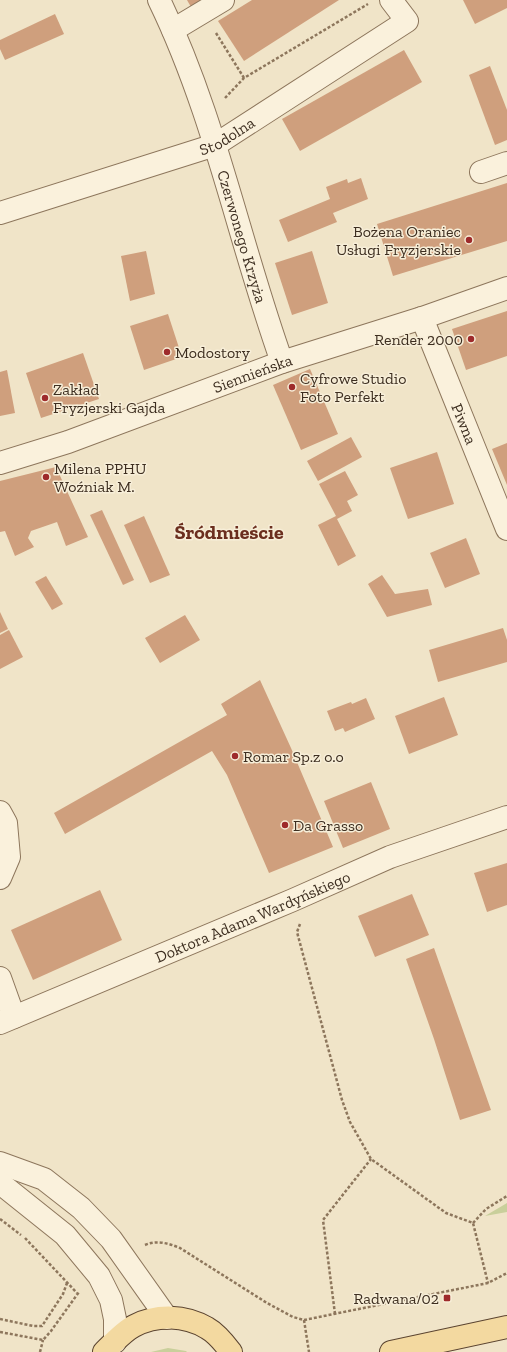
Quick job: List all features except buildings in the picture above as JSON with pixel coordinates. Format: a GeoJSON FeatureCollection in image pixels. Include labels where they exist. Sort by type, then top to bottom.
{"type":"FeatureCollection","features":[{"type":"Feature","properties":{"kind":"main road"},"geometry":{"type":"LineString","coordinates":[[109,1347],[133,1326],[154,1319],[182,1318],[208,1328],[225,1344],[231,1352]]}},
{"type":"Feature","properties":{"kind":"main road"},"geometry":{"type":"LineString","coordinates":[[391,1352],[507,1327]]}},
{"type":"Feature","properties":{"kind":"street","name":"Czerwonego Krzyża"},"geometry":{"type":"LineString","coordinates":[[159,0],[173,30],[206,118],[269,326],[282,362]]}},
{"type":"Feature","properties":{"kind":"street"},"geometry":{"type":"LineString","coordinates":[[173,30],[223,0]]}},
{"type":"Feature","properties":{"kind":"street","name":"Stodolna"},"geometry":{"type":"LineString","coordinates":[[0,213],[215,145],[407,21],[391,0]]}},
{"type":"Feature","properties":{"kind":"street"},"geometry":{"type":"LineString","coordinates":[[481,172],[507,163]]}},
{"type":"Feature","properties":{"kind":"street","name":"Siennieńska"},"geometry":{"type":"LineString","coordinates":[[0,463],[68,442],[282,362],[422,318],[507,288]]}},
{"type":"Feature","properties":{"kind":"street","name":"Piwna"},"geometry":{"type":"LineString","coordinates":[[422,318],[507,529]]}},
{"type":"Feature","properties":{"kind":"street"},"geometry":{"type":"LineString","coordinates":[[0,812],[6,823],[9,857],[0,878]]}},
{"type":"Feature","properties":{"kind":"street","name":"Doktora Adama Wardyńskiego"},"geometry":{"type":"LineString","coordinates":[[7,1020],[293,900],[390,857],[507,818]]}},
{"type":"Feature","properties":{"kind":"street"},"geometry":{"type":"LineString","coordinates":[[0,978],[7,1020]]}},
{"type":"Feature","properties":{"kind":"street"},"geometry":{"type":"LineString","coordinates":[[0,1163],[44,1179],[80,1208],[111,1239],[167,1318]]}},
{"type":"Feature","properties":{"kind":"street"},"geometry":{"type":"LineString","coordinates":[[0,1183],[65,1235],[99,1276],[110,1300],[115,1319],[109,1347]]}},
{"type":"Feature","properties":{"kind":"path"},"geometry":{"type":"LineString","coordinates":[[206,118],[244,78],[368,4]]}},
{"type":"Feature","properties":{"kind":"path"},"geometry":{"type":"LineString","coordinates":[[203,13],[244,78]]}},
{"type":"Feature","properties":{"kind":"path"},"geometry":{"type":"LineString","coordinates":[[293,900],[300,925],[297,932],[342,1100],[350,1122],[371,1159],[446,1213],[473,1223]]}},
{"type":"Feature","properties":{"kind":"path"},"geometry":{"type":"LineString","coordinates":[[335,1314],[323,1220],[371,1159]]}},
{"type":"Feature","properties":{"kind":"path"},"geometry":{"type":"LineString","coordinates":[[473,1223],[486,1209],[507,1196]]}},
{"type":"Feature","properties":{"kind":"path"},"geometry":{"type":"LineString","coordinates":[[0,1219],[26,1238],[77,1293]]}},
{"type":"Feature","properties":{"kind":"path"},"geometry":{"type":"LineString","coordinates":[[473,1223],[488,1283]]}},
{"type":"Feature","properties":{"kind":"path"},"geometry":{"type":"LineString","coordinates":[[125,1259],[146,1244],[156,1242],[168,1243],[180,1248],[267,1303],[292,1317],[304,1320],[488,1283],[507,1273]]}},
{"type":"Feature","properties":{"kind":"path"},"geometry":{"type":"LineString","coordinates":[[40,1352],[42,1340],[51,1331],[77,1293],[99,1276]]}},
{"type":"Feature","properties":{"kind":"path"},"geometry":{"type":"LineString","coordinates":[[0,1319],[34,1326],[42,1326],[63,1294],[67,1282]]}},
{"type":"Feature","properties":{"kind":"path"},"geometry":{"type":"LineString","coordinates":[[304,1320],[309,1352]]}},
{"type":"Feature","properties":{"kind":"path"},"geometry":{"type":"LineString","coordinates":[[0,1332],[42,1340]]}},
{"type":"Feature","properties":{"kind":"green space"},"geometry":{"type":"Polygon","coordinates":[[[507,1203],[507,1212],[485,1216],[507,1203]]]}},
{"type":"Feature","properties":{"kind":"green space"},"geometry":{"type":"Polygon","coordinates":[[[168,1348],[186,1351],[187,1352],[151,1352],[168,1348]]]}},
{"type":"Feature","properties":{"kind":"place","name":"Bożena Oraniec Usługi Fryzjerskie"},"geometry":{"type":"Point","coordinates":[469,240]}},
{"type":"Feature","properties":{"kind":"place","name":"Render 2000"},"geometry":{"type":"Point","coordinates":[471,339]}},
{"type":"Feature","properties":{"kind":"place","name":"Modostory"},"geometry":{"type":"Point","coordinates":[167,352]}},
{"type":"Feature","properties":{"kind":"place","name":"Cyfrowe Studio Foto Perfekt"},"geometry":{"type":"Point","coordinates":[292,387]}},
{"type":"Feature","properties":{"kind":"place","name":"Zakład Fryzjerski Gajda"},"geometry":{"type":"Point","coordinates":[45,398]}},
{"type":"Feature","properties":{"kind":"place","name":"Milena PPHU Woźniak M."},"geometry":{"type":"Point","coordinates":[46,477]}},
{"type":"Feature","properties":{"kind":"place","name":"Romar Sp.z o.o"},"geometry":{"type":"Point","coordinates":[235,756]}},
{"type":"Feature","properties":{"kind":"place","name":"Da Grasso"},"geometry":{"type":"Point","coordinates":[285,825]}},
{"type":"Feature","properties":{"kind":"place","name":"Radwana/02"},"geometry":{"type":"Point","coordinates":[447,1298]}},
{"type":"Feature","properties":{"kind":"district","name":"Śródmieście"},"geometry":{"type":"Point","coordinates":[229,532]}}]}
